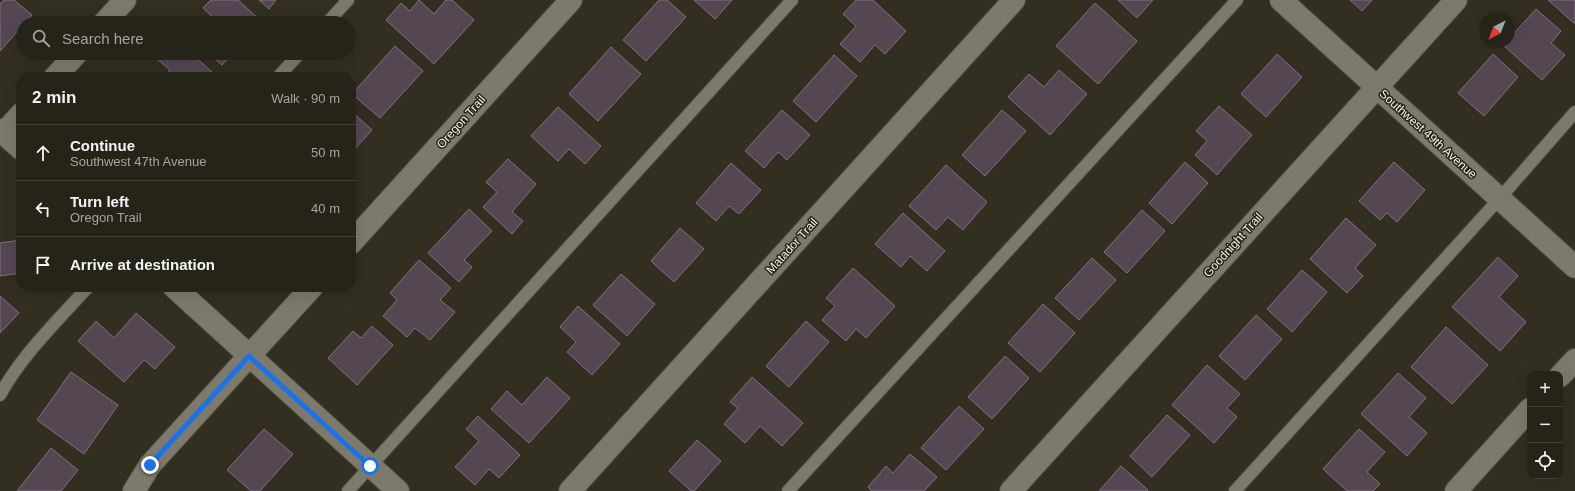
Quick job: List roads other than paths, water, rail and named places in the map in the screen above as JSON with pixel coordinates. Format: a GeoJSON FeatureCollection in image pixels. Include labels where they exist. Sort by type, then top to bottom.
{"type":"FeatureCollection","features":[{"type":"Feature","properties":{"kind":"street"},"geometry":{"type":"LineString","coordinates":[[110,16],[125,0]]}},
{"type":"Feature","properties":{"kind":"street","name":"Oregon Trail"},"geometry":{"type":"LineString","coordinates":[[356,238],[571,0]]}},
{"type":"Feature","properties":{"kind":"street","name":"Matador Trail"},"geometry":{"type":"LineString","coordinates":[[570,491],[1014,0]]}},
{"type":"Feature","properties":{"kind":"street","name":"Southwest 49th Avenue"},"geometry":{"type":"LineString","coordinates":[[1281,0],[1575,267]]}},
{"type":"Feature","properties":{"kind":"street","name":"Goodnight Trail"},"geometry":{"type":"LineString","coordinates":[[1011,491],[1456,0]]}},
{"type":"Feature","properties":{"kind":"street"},"geometry":{"type":"LineString","coordinates":[[60,72],[71,60]]}},
{"type":"Feature","properties":{"kind":"street"},"geometry":{"type":"LineString","coordinates":[[16,119],[1,133],[16,145]]}},
{"type":"Feature","properties":{"kind":"street"},"geometry":{"type":"LineString","coordinates":[[179,292],[398,491]]}},
{"type":"Feature","properties":{"kind":"street"},"geometry":{"type":"LineString","coordinates":[[134,491],[150,465],[307,292]]}},
{"type":"Feature","properties":{"kind":"street"},"geometry":{"type":"LineString","coordinates":[[1563,373],[1575,360]]}},
{"type":"Feature","properties":{"kind":"street"},"geometry":{"type":"LineString","coordinates":[[1456,491],[1527,412]]}},
{"type":"Feature","properties":{"kind":"lane"},"geometry":{"type":"LineString","coordinates":[[333,16],[348,0]]}},
{"type":"Feature","properties":{"kind":"lane"},"geometry":{"type":"LineString","coordinates":[[348,491],[792,0]]}},
{"type":"Feature","properties":{"kind":"lane"},"geometry":{"type":"LineString","coordinates":[[788,491],[1237,0]]}},
{"type":"Feature","properties":{"kind":"lane"},"geometry":{"type":"LineString","coordinates":[[283,72],[294,60]]}},
{"type":"Feature","properties":{"kind":"lane"},"geometry":{"type":"LineString","coordinates":[[1235,491],[1500,198],[1575,112]]}},
{"type":"Feature","properties":{"kind":"lane"},"geometry":{"type":"LineString","coordinates":[[0,394],[5,385],[42,337],[83,292]]}}]}
